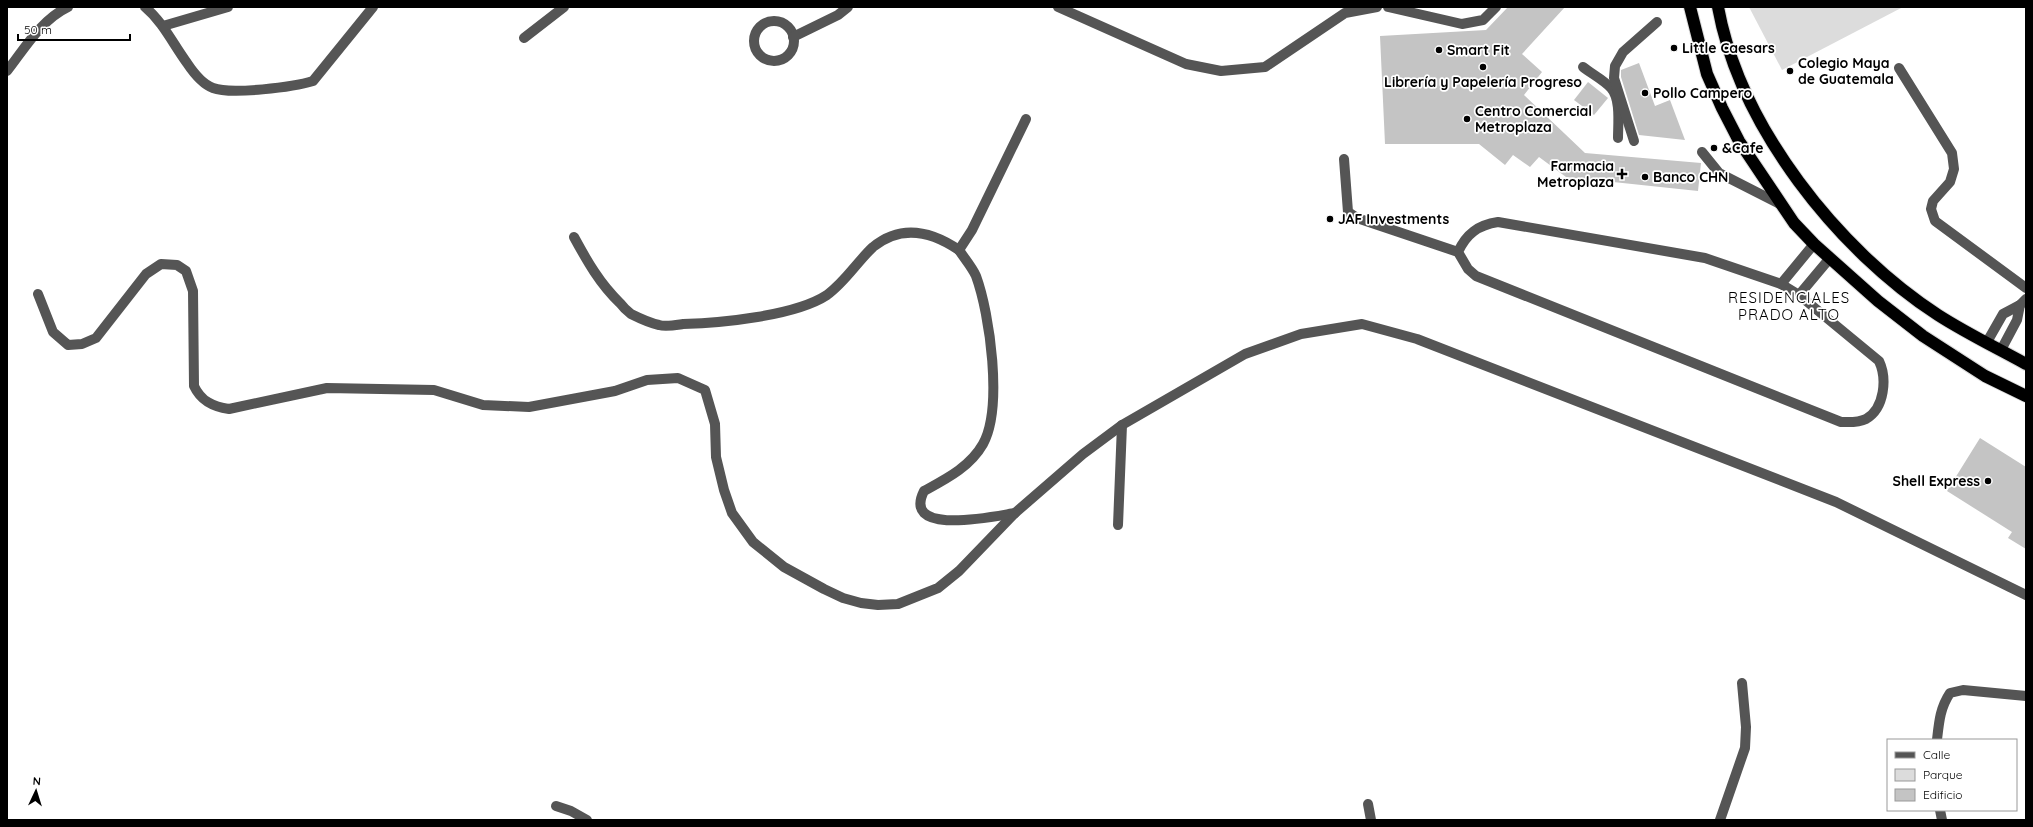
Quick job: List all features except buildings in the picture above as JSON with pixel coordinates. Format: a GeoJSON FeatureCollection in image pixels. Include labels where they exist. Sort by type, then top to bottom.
{"type":"FeatureCollection","features":[{"type":"Feature","properties":{"kind":"highway"},"geometry":{"type":"LineString","coordinates":[[1690,7],[1707,74],[1722,108],[1739,142],[1794,223],[1814,244],[1878,300],[1923,336],[1986,376],[2026,396]]}},
{"type":"Feature","properties":{"kind":"highway"},"geometry":{"type":"LineString","coordinates":[[1718,7],[1734,63],[1748,98],[1781,154],[1819,208],[1886,277],[1939,316],[2026,364]]}},
{"type":"Feature","properties":{"kind":"street"},"geometry":{"type":"LineString","coordinates":[[7,71],[40,28],[58,12],[68,7]]}},
{"type":"Feature","properties":{"kind":"street"},"geometry":{"type":"LineString","coordinates":[[145,7],[157,17],[188,65],[202,81],[213,88],[228,91],[301,85],[314,81],[323,72],[336,51],[373,7]]}},
{"type":"Feature","properties":{"kind":"street"},"geometry":{"type":"LineString","coordinates":[[162,26],[228,7]]}},
{"type":"Feature","properties":{"kind":"street"},"geometry":{"type":"LineString","coordinates":[[524,38],[564,7]]}},
{"type":"Feature","properties":{"kind":"street"},"geometry":{"type":"LineString","coordinates":[[794,37],[838,15],[848,7]]}},
{"type":"Feature","properties":{"kind":"street"},"geometry":{"type":"LineString","coordinates":[[1058,7],[1186,64],[1222,71],[1265,67],[1345,13],[1378,7]]}},
{"type":"Feature","properties":{"kind":"street"},"geometry":{"type":"LineString","coordinates":[[1388,7],[1462,24],[1483,20],[1496,7]]}},
{"type":"Feature","properties":{"kind":"street"},"geometry":{"type":"LineString","coordinates":[[1634,141],[1614,78],[1615,66],[1623,52],[1657,22]]}},
{"type":"Feature","properties":{"kind":"street"},"geometry":{"type":"LineString","coordinates":[[1583,67],[1612,89],[1616,98],[1618,109],[1618,138]]}},
{"type":"Feature","properties":{"kind":"street"},"geometry":{"type":"LineString","coordinates":[[1899,68],[1952,153],[1954,169],[1950,182],[1933,201],[1931,209],[1935,221],[2026,288]]}},
{"type":"Feature","properties":{"kind":"street"},"geometry":{"type":"LineString","coordinates":[[959,250],[972,230],[1026,118]]}},
{"type":"Feature","properties":{"kind":"street"},"geometry":{"type":"LineString","coordinates":[[1702,152],[1719,173],[1782,205]]}},
{"type":"Feature","properties":{"kind":"street"},"geometry":{"type":"LineString","coordinates":[[1344,159],[1348,212],[1357,218],[1458,252],[1468,269],[1476,276],[1841,422],[1854,423],[1866,419],[1875,410],[1881,397],[1884,383],[1884,370],[1879,361],[1798,295],[1781,284],[1705,258],[1498,222],[1485,224],[1473,230],[1463,240],[1458,252]]}},
{"type":"Feature","properties":{"kind":"street"},"geometry":{"type":"LineString","coordinates":[[574,237],[590,268],[609,293],[630,313],[660,325],[699,324],[785,311],[808,304],[827,295],[873,247],[888,238],[906,232],[925,234],[944,240],[959,250],[975,275],[986,321],[994,395],[991,421],[983,443],[973,458],[942,481],[924,491],[921,497],[921,510],[927,516],[948,521],[1015,513]]}},
{"type":"Feature","properties":{"kind":"street"},"geometry":{"type":"LineString","coordinates":[[1781,284],[1814,244]]}},
{"type":"Feature","properties":{"kind":"street"},"geometry":{"type":"LineString","coordinates":[[1798,295],[1830,258]]}},
{"type":"Feature","properties":{"kind":"street"},"geometry":{"type":"LineString","coordinates":[[38,294],[53,332],[68,345],[82,344],[96,338],[146,274],[161,264],[176,265],[186,271],[193,291],[194,386],[198,394],[204,400],[216,407],[229,409],[327,388],[434,390],[483,405],[529,407],[615,391],[647,380],[678,378],[705,390],[715,424],[716,457],[724,490],[732,513],[752,542],[784,567],[824,589],[860,603],[878,605],[898,604],[938,588],[959,571],[1015,513],[1083,454],[1122,425],[1245,354],[1301,334],[1362,324],[1417,339],[1836,502],[2026,595]]}},
{"type":"Feature","properties":{"kind":"street"},"geometry":{"type":"LineString","coordinates":[[1987,342],[2003,314],[2023,302]]}},
{"type":"Feature","properties":{"kind":"street"},"geometry":{"type":"LineString","coordinates":[[2001,350],[2017,320],[2023,302]]}},
{"type":"Feature","properties":{"kind":"street"},"geometry":{"type":"LineString","coordinates":[[1118,525],[1122,425]]}},
{"type":"Feature","properties":{"kind":"street"},"geometry":{"type":"LineString","coordinates":[[1720,820],[1745,748],[1746,727],[1742,683]]}},
{"type":"Feature","properties":{"kind":"street"},"geometry":{"type":"LineString","coordinates":[[1937,739],[1940,716],[1944,703],[1950,693],[1963,690],[2026,696]]}},
{"type":"Feature","properties":{"kind":"street"},"geometry":{"type":"LineString","coordinates":[[1368,804],[1371,820]]}},
{"type":"Feature","properties":{"kind":"street"},"geometry":{"type":"LineString","coordinates":[[556,806],[571,811],[587,820]]}},
{"type":"Feature","properties":{"kind":"green space"},"geometry":{"type":"Polygon","coordinates":[[[1749,7],[1903,7],[1782,70],[1749,7]]]}},
{"type":"Feature","properties":{"kind":"place","name":"Little Caesars"},"geometry":{"type":"Point","coordinates":[1674,48]}},
{"type":"Feature","properties":{"kind":"place","name":"Smart Fit"},"geometry":{"type":"Point","coordinates":[1439,50]}},
{"type":"Feature","properties":{"kind":"place","name":"Librería y Papelería Progreso"},"geometry":{"type":"Point","coordinates":[1483,67]}},
{"type":"Feature","properties":{"kind":"place","name":"Colegio Maya de Guatemala"},"geometry":{"type":"Point","coordinates":[1790,71]}},
{"type":"Feature","properties":{"kind":"place","name":"Pollo Campero"},"geometry":{"type":"Point","coordinates":[1645,93]}},
{"type":"Feature","properties":{"kind":"place","name":"Centro Comercial Metroplaza"},"geometry":{"type":"Point","coordinates":[1467,119]}},
{"type":"Feature","properties":{"kind":"place","name":"&Cafe"},"geometry":{"type":"Point","coordinates":[1714,148]}},
{"type":"Feature","properties":{"kind":"place","name":"Farmacia Metroplaza"},"geometry":{"type":"Point","coordinates":[1622,174]}},
{"type":"Feature","properties":{"kind":"place","name":"Banco CHN"},"geometry":{"type":"Point","coordinates":[1645,177]}},
{"type":"Feature","properties":{"kind":"place","name":"JAF Investments"},"geometry":{"type":"Point","coordinates":[1330,219]}},
{"type":"Feature","properties":{"kind":"place","name":"Shell Express"},"geometry":{"type":"Point","coordinates":[1988,481]}},
{"type":"Feature","properties":{"kind":"district","name":"RESIDENCIALES PRADO ALTO"},"geometry":{"type":"Point","coordinates":[1789,306]}}]}
